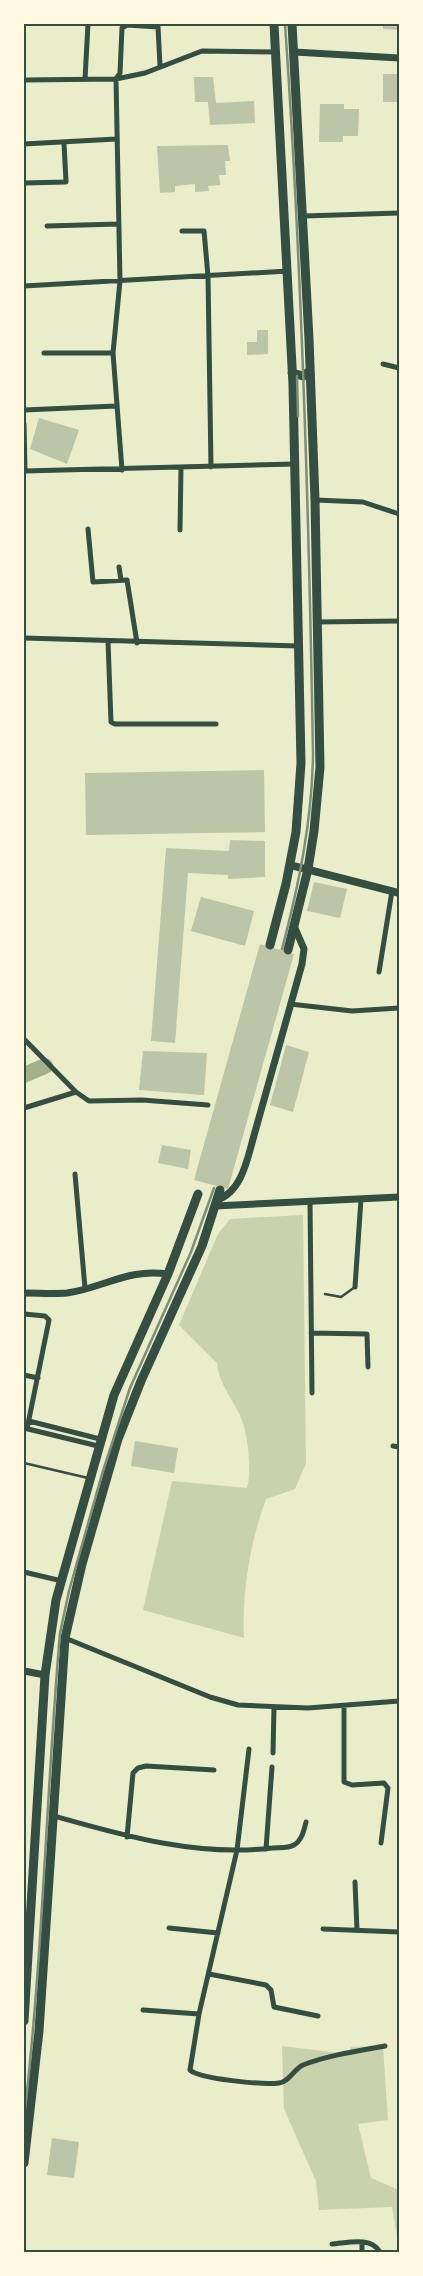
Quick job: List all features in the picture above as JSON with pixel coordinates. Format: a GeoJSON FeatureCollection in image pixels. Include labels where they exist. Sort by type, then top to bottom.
{"type":"FeatureCollection","features":[{"type":"Feature","properties":{"kind":"main road"},"geometry":{"type":"LineString","coordinates":[[270,945],[290,865],[296,832],[301,780],[293,385],[274,24]]}},
{"type":"Feature","properties":{"kind":"main road"},"geometry":{"type":"LineString","coordinates":[[288,950],[308,869],[316,816],[320,767],[311,386],[304,216],[292,24]]}},
{"type":"Feature","properties":{"kind":"main road"},"geometry":{"type":"LineString","coordinates":[[292,373],[303,376],[310,371]]}},
{"type":"Feature","properties":{"kind":"main road"},"geometry":{"type":"LineString","coordinates":[[293,385],[302,382],[311,386]]}},
{"type":"Feature","properties":{"kind":"main road"},"geometry":{"type":"LineString","coordinates":[[290,865],[396,892]]}},
{"type":"Feature","properties":{"kind":"main road"},"geometry":{"type":"LineString","coordinates":[[24,2163],[36,2065],[65,1638],[82,1564],[118,1439],[141,1381],[202,1246],[220,1190]]}},
{"type":"Feature","properties":{"kind":"main road"},"geometry":{"type":"LineString","coordinates":[[24,2021],[34,1887],[45,1675],[50,1628],[99,1442],[121,1378],[168,1274],[198,1194]]}},
{"type":"Feature","properties":{"kind":"main road"},"geometry":{"type":"LineString","coordinates":[[42,1743],[58,1744]]}},
{"type":"Feature","properties":{"kind":"street"},"geometry":{"type":"LineString","coordinates":[[85,79],[88,24]]}},
{"type":"Feature","properties":{"kind":"street"},"geometry":{"type":"LineString","coordinates":[[122,470],[113,353],[120,281],[116,79],[120,73],[121,30],[125,26],[158,27],[160,66]]}},
{"type":"Feature","properties":{"kind":"street"},"geometry":{"type":"LineString","coordinates":[[24,80],[116,79],[140,74],[202,51],[276,52]]}},
{"type":"Feature","properties":{"kind":"street"},"geometry":{"type":"LineString","coordinates":[[294,52],[399,58]]}},
{"type":"Feature","properties":{"kind":"street"},"geometry":{"type":"LineString","coordinates":[[24,144],[116,139]]}},
{"type":"Feature","properties":{"kind":"street"},"geometry":{"type":"LineString","coordinates":[[24,183],[66,182],[64,143]]}},
{"type":"Feature","properties":{"kind":"street"},"geometry":{"type":"LineString","coordinates":[[304,216],[399,213]]}},
{"type":"Feature","properties":{"kind":"street"},"geometry":{"type":"LineString","coordinates":[[47,226],[118,224]]}},
{"type":"Feature","properties":{"kind":"street"},"geometry":{"type":"LineString","coordinates":[[182,231],[204,231],[208,276],[211,467]]}},
{"type":"Feature","properties":{"kind":"street"},"geometry":{"type":"LineString","coordinates":[[24,286],[288,271]]}},
{"type":"Feature","properties":{"kind":"street"},"geometry":{"type":"LineString","coordinates":[[44,352],[113,353]]}},
{"type":"Feature","properties":{"kind":"street"},"geometry":{"type":"LineString","coordinates":[[383,364],[399,368]]}},
{"type":"Feature","properties":{"kind":"street"},"geometry":{"type":"LineString","coordinates":[[24,410],[116,406]]}},
{"type":"Feature","properties":{"kind":"street"},"geometry":{"type":"LineString","coordinates":[[24,424],[25,471],[122,470],[295,464]]}},
{"type":"Feature","properties":{"kind":"street"},"geometry":{"type":"LineString","coordinates":[[180,530],[182,467]]}},
{"type":"Feature","properties":{"kind":"street"},"geometry":{"type":"LineString","coordinates":[[315,500],[363,502],[399,514]]}},
{"type":"Feature","properties":{"kind":"street"},"geometry":{"type":"LineString","coordinates":[[88,529],[93,582],[127,580],[136,643]]}},
{"type":"Feature","properties":{"kind":"street"},"geometry":{"type":"LineString","coordinates":[[119,567],[121,580]]}},
{"type":"Feature","properties":{"kind":"street"},"geometry":{"type":"LineString","coordinates":[[317,622],[399,621]]}},
{"type":"Feature","properties":{"kind":"street"},"geometry":{"type":"LineString","coordinates":[[24,638],[136,643],[299,646]]}},
{"type":"Feature","properties":{"kind":"street"},"geometry":{"type":"LineString","coordinates":[[108,641],[111,722],[115,724],[216,724]]}},
{"type":"Feature","properties":{"kind":"street"},"geometry":{"type":"LineString","coordinates":[[378,972],[396,892]]}},
{"type":"Feature","properties":{"kind":"street"},"geometry":{"type":"LineString","coordinates":[[216,1203],[230,1194],[235,1187],[247,1159],[304,949],[294,926]]}},
{"type":"Feature","properties":{"kind":"street"},"geometry":{"type":"LineString","coordinates":[[290,1004],[352,1011],[399,1008]]}},
{"type":"Feature","properties":{"kind":"street"},"geometry":{"type":"LineString","coordinates":[[24,1038],[76,1092],[92,1101],[142,1100],[208,1105]]}},
{"type":"Feature","properties":{"kind":"street"},"geometry":{"type":"LineString","coordinates":[[24,1108],[76,1092]]}},
{"type":"Feature","properties":{"kind":"street"},"geometry":{"type":"LineString","coordinates":[[75,1174],[85,1288]]}},
{"type":"Feature","properties":{"kind":"street"},"geometry":{"type":"LineString","coordinates":[[216,1203],[310,1202],[399,1197]]}},
{"type":"Feature","properties":{"kind":"street"},"geometry":{"type":"LineString","coordinates":[[355,1287],[358,1276],[361,1199]]}},
{"type":"Feature","properties":{"kind":"street"},"geometry":{"type":"LineString","coordinates":[[310,1202],[312,1393]]}},
{"type":"Feature","properties":{"kind":"street"},"geometry":{"type":"LineString","coordinates":[[24,1293],[67,1293],[137,1273],[168,1274]]}},
{"type":"Feature","properties":{"kind":"street"},"geometry":{"type":"LineString","coordinates":[[24,1314],[45,1316],[49,1320],[29,1421],[25,1428],[99,1442]]}},
{"type":"Feature","properties":{"kind":"street"},"geometry":{"type":"LineString","coordinates":[[311,1333],[367,1334],[368,1367]]}},
{"type":"Feature","properties":{"kind":"street"},"geometry":{"type":"LineString","coordinates":[[24,1375],[38,1378]]}},
{"type":"Feature","properties":{"kind":"street"},"geometry":{"type":"LineString","coordinates":[[29,1421],[99,1442]]}},
{"type":"Feature","properties":{"kind":"street"},"geometry":{"type":"LineString","coordinates":[[24,1572],[62,1580]]}},
{"type":"Feature","properties":{"kind":"street"},"geometry":{"type":"LineString","coordinates":[[65,1638],[225,1702],[274,1708],[320,1708],[399,1701]]}},
{"type":"Feature","properties":{"kind":"street"},"geometry":{"type":"LineString","coordinates":[[24,1671],[45,1675]]}},
{"type":"Feature","properties":{"kind":"street"},"geometry":{"type":"LineString","coordinates":[[344,1706],[344,1782],[352,1785],[384,1784],[388,1788],[381,1843]]}},
{"type":"Feature","properties":{"kind":"street"},"geometry":{"type":"LineString","coordinates":[[274,1708],[274,1753]]}},
{"type":"Feature","properties":{"kind":"street"},"geometry":{"type":"LineString","coordinates":[[249,1749],[237,1850],[188,2066],[193,2073],[280,2083],[305,2064],[328,2057],[385,2046]]}},
{"type":"Feature","properties":{"kind":"street"},"geometry":{"type":"LineString","coordinates":[[127,1837],[133,1773],[138,1768],[146,1766],[214,1770]]}},
{"type":"Feature","properties":{"kind":"street"},"geometry":{"type":"LineString","coordinates":[[266,1849],[272,1767]]}},
{"type":"Feature","properties":{"kind":"street"},"geometry":{"type":"LineString","coordinates":[[54,1816],[127,1837],[205,1849],[237,1850],[266,1849],[294,1845],[300,1840],[306,1822]]}},
{"type":"Feature","properties":{"kind":"street"},"geometry":{"type":"LineString","coordinates":[[355,1882],[357,1930]]}},
{"type":"Feature","properties":{"kind":"street"},"geometry":{"type":"LineString","coordinates":[[24,1886],[34,1887]]}},
{"type":"Feature","properties":{"kind":"street"},"geometry":{"type":"LineString","coordinates":[[169,1928],[218,1934]]}},
{"type":"Feature","properties":{"kind":"street"},"geometry":{"type":"LineString","coordinates":[[323,1929],[399,1932]]}},
{"type":"Feature","properties":{"kind":"street"},"geometry":{"type":"LineString","coordinates":[[209,1974],[266,1986],[271,1990],[274,2007],[318,2016]]}},
{"type":"Feature","properties":{"kind":"street"},"geometry":{"type":"LineString","coordinates":[[142,2010],[199,2014]]}},
{"type":"Feature","properties":{"kind":"street"},"geometry":{"type":"LineString","coordinates":[[332,2244],[362,2242],[372,2244],[380,2252]]}},
{"type":"Feature","properties":{"kind":"street"},"geometry":{"type":"LineString","coordinates":[[362,2242],[362,2252]]}},
{"type":"Feature","properties":{"kind":"lane"},"geometry":{"type":"LineString","coordinates":[[325,1294],[341,1297],[355,1287]]}},
{"type":"Feature","properties":{"kind":"lane"},"geometry":{"type":"LineString","coordinates":[[24,1462],[90,1478]]}},
{"type":"Feature","properties":{"kind":"green space"},"geometry":{"type":"Polygon","coordinates":[[[303,1215],[306,1463],[295,1489],[266,1499],[260,1515],[248,1567],[244,1603],[244,1638],[143,1610],[172,1481],[247,1488],[248,1481],[249,1456],[245,1430],[240,1415],[224,1387],[217,1363],[179,1325],[218,1234],[230,1219],[303,1215]]]}},
{"type":"Feature","properties":{"kind":"green space"},"geometry":{"type":"Polygon","coordinates":[[[282,2046],[348,2054],[351,2047],[383,2046],[388,2120],[358,2124],[371,2178],[399,2190],[399,2248],[392,2207],[319,2210],[316,2181],[284,2109],[282,2046]]]}},
{"type":"Feature","properties":{"kind":"building"},"geometry":{"type":"Polygon","coordinates":[[[383,24],[399,24],[399,30],[383,29],[383,24]]]}},
{"type":"Feature","properties":{"kind":"building"},"geometry":{"type":"Polygon","coordinates":[[[383,74],[399,74],[399,102],[383,102],[383,74]]]}},
{"type":"Feature","properties":{"kind":"building"},"geometry":{"type":"Polygon","coordinates":[[[194,77],[213,77],[216,103],[254,101],[255,123],[210,125],[208,102],[195,102],[194,77]]]}},
{"type":"Feature","properties":{"kind":"building"},"geometry":{"type":"Polygon","coordinates":[[[320,104],[344,104],[344,109],[359,109],[358,136],[343,136],[343,142],[319,142],[320,104]]]}},
{"type":"Feature","properties":{"kind":"building"},"geometry":{"type":"Polygon","coordinates":[[[228,145],[230,161],[225,161],[226,175],[219,175],[220,185],[208,186],[209,191],[195,192],[195,184],[175,186],[175,192],[160,193],[157,146],[228,145]]]}},
{"type":"Feature","properties":{"kind":"building"},"geometry":{"type":"Polygon","coordinates":[[[257,330],[268,330],[268,354],[247,355],[247,342],[257,342],[257,330]]]}},
{"type":"Feature","properties":{"kind":"building"},"geometry":{"type":"Polygon","coordinates":[[[39,418],[79,430],[67,464],[30,449],[39,418]]]}},
{"type":"Feature","properties":{"kind":"building"},"geometry":{"type":"Polygon","coordinates":[[[264,770],[265,832],[86,835],[85,773],[264,770]]]}},
{"type":"Feature","properties":{"kind":"building"},"geometry":{"type":"Polygon","coordinates":[[[230,840],[265,841],[265,877],[228,879],[228,875],[188,873],[175,1043],[151,1041],[166,848],[229,851],[230,840]]]}},
{"type":"Feature","properties":{"kind":"building"},"geometry":{"type":"Polygon","coordinates":[[[314,882],[347,889],[340,918],[307,911],[314,882]]]}},
{"type":"Feature","properties":{"kind":"building"},"geometry":{"type":"Polygon","coordinates":[[[201,897],[254,911],[245,946],[191,931],[201,897]]]}},
{"type":"Feature","properties":{"kind":"building"},"geometry":{"type":"Polygon","coordinates":[[[260,944],[294,954],[228,1189],[194,1180],[260,944]]]}},
{"type":"Feature","properties":{"kind":"building"},"geometry":{"type":"Polygon","coordinates":[[[286,1045],[309,1052],[293,1112],[270,1105],[286,1045]]]}},
{"type":"Feature","properties":{"kind":"building"},"geometry":{"type":"Polygon","coordinates":[[[143,1051],[207,1053],[204,1095],[139,1090],[143,1051]]]}},
{"type":"Feature","properties":{"kind":"building"},"geometry":{"type":"Polygon","coordinates":[[[162,1145],[191,1150],[188,1169],[158,1163],[162,1145]]]}},
{"type":"Feature","properties":{"kind":"building"},"geometry":{"type":"Polygon","coordinates":[[[135,1441],[178,1448],[174,1473],[131,1466],[135,1441]]]}},
{"type":"Feature","properties":{"kind":"building"},"geometry":{"type":"Polygon","coordinates":[[[52,2138],[79,2142],[74,2178],[47,2175],[52,2138]]]}},
{"type":"Feature","properties":{"kind":"waterway"},"geometry":{"type":"LineString","coordinates":[[24,1075],[45,1066]]}},
{"type":"Feature","properties":{"kind":"railway"},"geometry":{"type":"LineString","coordinates":[[282,949],[304,852],[310,804],[313,755],[304,389],[296,206],[285,24]]}},
{"type":"Feature","properties":{"kind":"railway"},"geometry":{"type":"LineString","coordinates":[[297,376],[298,416]]}},
{"type":"Feature","properties":{"kind":"railway"},"geometry":{"type":"LineString","coordinates":[[24,2118],[36,1997],[60,1633],[69,1591],[102,1474],[130,1388],[191,1252],[214,1188]]}}]}
